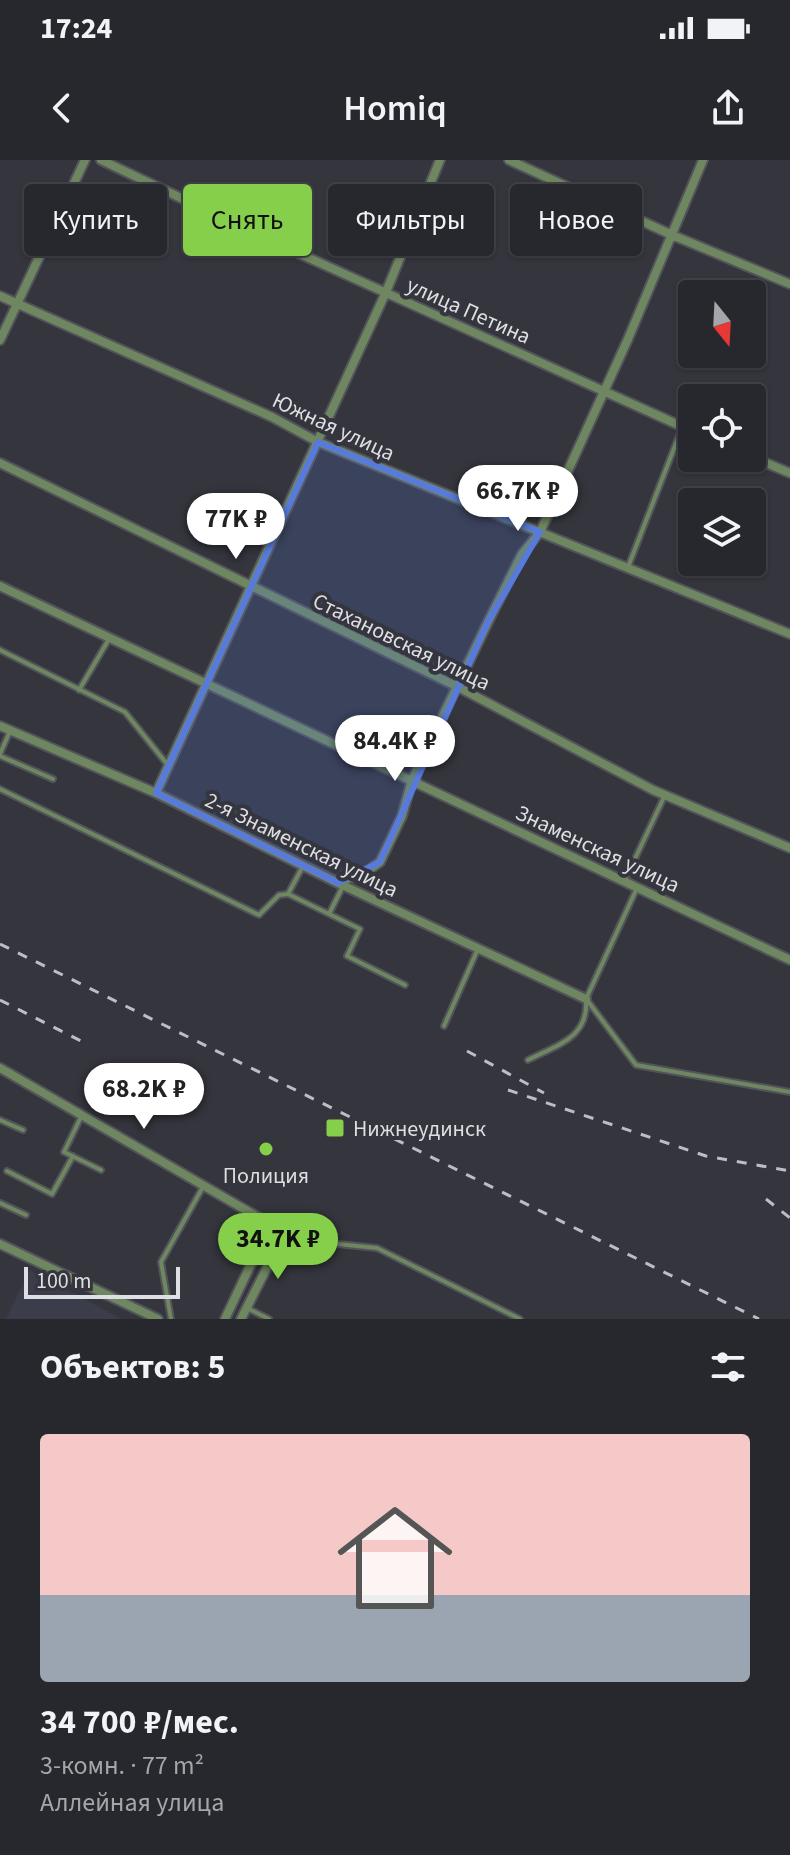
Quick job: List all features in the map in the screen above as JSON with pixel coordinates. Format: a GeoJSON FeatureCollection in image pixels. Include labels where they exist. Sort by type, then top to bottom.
{"type":"FeatureCollection","features":[{"type":"Feature","properties":{"kind":"street"},"geometry":{"type":"LineString","coordinates":[[0,340],[85,160]]}},
{"type":"Feature","properties":{"kind":"street","name":"улица Петина"},"geometry":{"type":"LineString","coordinates":[[101,160],[678,425]]}},
{"type":"Feature","properties":{"kind":"street"},"geometry":{"type":"LineString","coordinates":[[156,793],[386,292],[440,160]]}},
{"type":"Feature","properties":{"kind":"street"},"geometry":{"type":"LineString","coordinates":[[509,160],[672,235],[790,284]]}},
{"type":"Feature","properties":{"kind":"street"},"geometry":{"type":"LineString","coordinates":[[340,884],[380,862],[402,816],[412,780],[522,554],[540,532],[703,160]]}},
{"type":"Feature","properties":{"kind":"street","name":"Южная улица"},"geometry":{"type":"LineString","coordinates":[[0,296],[272,417],[318,442],[790,634]]}},
{"type":"Feature","properties":{"kind":"street","name":"Стахановская улица"},"geometry":{"type":"LineString","coordinates":[[0,463],[458,687],[665,795],[790,848]]}},
{"type":"Feature","properties":{"kind":"street"},"geometry":{"type":"LineString","coordinates":[[766,463],[790,473]]}},
{"type":"Feature","properties":{"kind":"street","name":"Знаменская улица"},"geometry":{"type":"LineString","coordinates":[[0,586],[790,960]]}},
{"type":"Feature","properties":{"kind":"street","name":"2-я Знаменская улица"},"geometry":{"type":"LineString","coordinates":[[0,726],[156,793],[340,884],[586,999]]}},
{"type":"Feature","properties":{"kind":"street"},"geometry":{"type":"LineString","coordinates":[[0,1068],[270,1224],[286,1230],[241,1319]]}},
{"type":"Feature","properties":{"kind":"street"},"geometry":{"type":"LineString","coordinates":[[225,1319],[270,1224]]}},
{"type":"Feature","properties":{"kind":"street"},"geometry":{"type":"LineString","coordinates":[[0,1244],[158,1319]]}},
{"type":"Feature","properties":{"kind":"lane"},"geometry":{"type":"LineString","coordinates":[[628,567],[678,437]]}},
{"type":"Feature","properties":{"kind":"lane"},"geometry":{"type":"LineString","coordinates":[[79,690],[110,637]]}},
{"type":"Feature","properties":{"kind":"lane"},"geometry":{"type":"LineString","coordinates":[[0,650],[125,712],[169,766]]}},
{"type":"Feature","properties":{"kind":"lane"},"geometry":{"type":"LineString","coordinates":[[10,731],[0,755],[53,779]]}},
{"type":"Feature","properties":{"kind":"lane"},"geometry":{"type":"LineString","coordinates":[[0,789],[259,915],[279,895],[288,894],[360,929],[347,956],[405,985]]}},
{"type":"Feature","properties":{"kind":"lane"},"geometry":{"type":"LineString","coordinates":[[625,880],[665,795]]}},
{"type":"Feature","properties":{"kind":"lane"},"geometry":{"type":"LineString","coordinates":[[288,894],[303,866]]}},
{"type":"Feature","properties":{"kind":"lane"},"geometry":{"type":"LineString","coordinates":[[329,914],[340,884]]}},
{"type":"Feature","properties":{"kind":"lane"},"geometry":{"type":"LineString","coordinates":[[528,1060],[575,1035],[587,1014],[586,999],[638,886]]}},
{"type":"Feature","properties":{"kind":"lane"},"geometry":{"type":"LineString","coordinates":[[444,1026],[478,948]]}},
{"type":"Feature","properties":{"kind":"lane"},"geometry":{"type":"LineString","coordinates":[[586,999],[636,1065],[790,1092]]}},
{"type":"Feature","properties":{"kind":"lane"},"geometry":{"type":"LineString","coordinates":[[82,1115],[64,1152],[101,1170]]}},
{"type":"Feature","properties":{"kind":"lane"},"geometry":{"type":"LineString","coordinates":[[0,1120],[23,1130]]}},
{"type":"Feature","properties":{"kind":"lane"},"geometry":{"type":"LineString","coordinates":[[7,1171],[52,1194],[73,1156]]}},
{"type":"Feature","properties":{"kind":"lane"},"geometry":{"type":"LineString","coordinates":[[171,1319],[161,1262],[205,1185]]}},
{"type":"Feature","properties":{"kind":"lane"},"geometry":{"type":"LineString","coordinates":[[0,1203],[26,1215]]}},
{"type":"Feature","properties":{"kind":"lane"},"geometry":{"type":"LineString","coordinates":[[286,1230],[318,1242],[377,1248],[520,1319]]}},
{"type":"Feature","properties":{"kind":"lane"},"geometry":{"type":"LineString","coordinates":[[247,1308],[269,1319]]}},
{"type":"Feature","properties":{"kind":"highlighted area"},"geometry":{"type":"Polygon","coordinates":[[[318,442],[540,532],[488,622],[380,862],[338,883],[156,793],[318,442]]]}},
{"type":"Feature","properties":{"kind":"shaded area"},"geometry":{"type":"Polygon","coordinates":[[[30,1270],[122,1319],[6,1319],[30,1270]]]}},
{"type":"Feature","properties":{"kind":"railway"},"geometry":{"type":"LineString","coordinates":[[0,944],[759,1319]]}},
{"type":"Feature","properties":{"kind":"railway"},"geometry":{"type":"LineString","coordinates":[[0,1000],[83,1042]]}},
{"type":"Feature","properties":{"kind":"railway"},"geometry":{"type":"LineString","coordinates":[[467,1051],[544,1093]]}},
{"type":"Feature","properties":{"kind":"railway"},"geometry":{"type":"LineString","coordinates":[[508,1090],[706,1156],[790,1171]]}},
{"type":"Feature","properties":{"kind":"railway"},"geometry":{"type":"LineString","coordinates":[[766,1199],[790,1218]]}},
{"type":"Feature","properties":{"kind":"place","name":"Нижнеудинск"},"geometry":{"type":"Point","coordinates":[335,1128]}},
{"type":"Feature","properties":{"kind":"place","name":"Полиция"},"geometry":{"type":"Point","coordinates":[266,1149]}}]}
